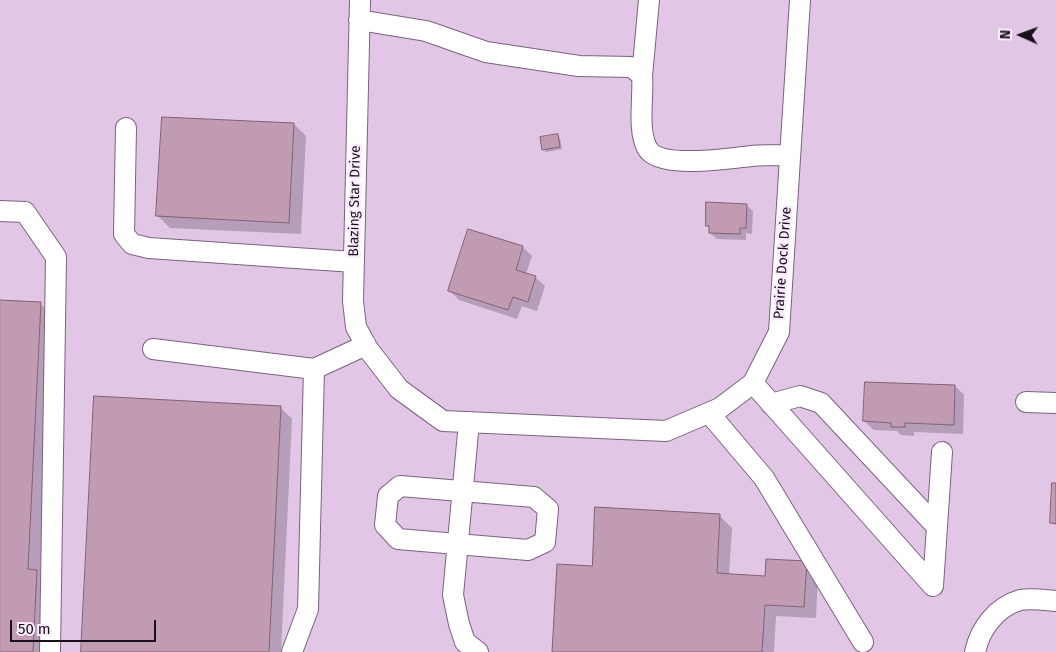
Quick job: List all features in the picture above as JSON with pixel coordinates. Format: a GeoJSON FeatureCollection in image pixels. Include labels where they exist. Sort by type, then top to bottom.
{"type":"FeatureCollection","features":[{"type":"Feature","properties":{"kind":"street"},"geometry":{"type":"LineString","coordinates":[[649,0],[642,76],[644,88],[642,130],[648,149],[655,155],[681,162],[790,154]]}},
{"type":"Feature","properties":{"kind":"street","name":"Prairie Dock Drive"},"geometry":{"type":"LineString","coordinates":[[399,389],[443,421],[666,431],[720,408],[753,383],[779,332],[800,0]]}},
{"type":"Feature","properties":{"kind":"street"},"geometry":{"type":"LineString","coordinates":[[359,10],[486,52],[579,66],[631,67],[642,76]]}},
{"type":"Feature","properties":{"kind":"street","name":"Blazing Star Drive"},"geometry":{"type":"LineString","coordinates":[[359,10],[353,301],[356,326],[366,345],[399,389]]}},
{"type":"Feature","properties":{"kind":"street"},"geometry":{"type":"LineString","coordinates":[[126,128],[124,234],[132,244],[150,248],[354,262]]}},
{"type":"Feature","properties":{"kind":"street"},"geometry":{"type":"LineString","coordinates":[[0,211],[25,212],[56,257],[50,652]]}},
{"type":"Feature","properties":{"kind":"street"},"geometry":{"type":"LineString","coordinates":[[154,348],[314,369],[366,345]]}},
{"type":"Feature","properties":{"kind":"street"},"geometry":{"type":"LineString","coordinates":[[292,652],[308,609],[314,369]]}},
{"type":"Feature","properties":{"kind":"street"},"geometry":{"type":"LineString","coordinates":[[753,383],[933,586],[942,452]]}},
{"type":"Feature","properties":{"kind":"street"},"geometry":{"type":"LineString","coordinates":[[771,404],[800,396],[821,403],[937,528]]}},
{"type":"Feature","properties":{"kind":"street"},"geometry":{"type":"LineString","coordinates":[[1026,402],[1056,403]]}},
{"type":"Feature","properties":{"kind":"street"},"geometry":{"type":"LineString","coordinates":[[709,413],[764,478],[864,642]]}},
{"type":"Feature","properties":{"kind":"street"},"geometry":{"type":"LineString","coordinates":[[468,422],[453,595],[465,642],[478,652]]}},
{"type":"Feature","properties":{"kind":"street"},"geometry":{"type":"LineString","coordinates":[[400,486],[462,492],[534,497],[548,509],[545,542],[528,550],[398,539],[385,525],[388,496],[400,486]]}},
{"type":"Feature","properties":{"kind":"street"},"geometry":{"type":"LineString","coordinates":[[975,652],[978,638],[991,618],[1009,605],[1022,600],[1056,602]]}},
{"type":"Feature","properties":{"kind":"building"},"geometry":{"type":"Polygon","coordinates":[[[162,117],[294,123],[289,223],[156,216],[162,117]]]}},
{"type":"Feature","properties":{"kind":"building"},"geometry":{"type":"Polygon","coordinates":[[[558,134],[560,147],[542,150],[540,137],[558,134]]]}},
{"type":"Feature","properties":{"kind":"building"},"geometry":{"type":"Polygon","coordinates":[[[706,202],[747,204],[746,228],[740,228],[740,234],[709,233],[709,226],[706,226],[706,202]]]}},
{"type":"Feature","properties":{"kind":"building"},"geometry":{"type":"Polygon","coordinates":[[[468,229],[523,246],[516,270],[536,276],[528,302],[513,297],[508,310],[448,291],[468,229]]]}},
{"type":"Feature","properties":{"kind":"building"},"geometry":{"type":"Polygon","coordinates":[[[0,300],[41,302],[28,569],[37,570],[33,652],[0,652],[0,300]]]}},
{"type":"Feature","properties":{"kind":"building"},"geometry":{"type":"Polygon","coordinates":[[[865,382],[955,385],[954,425],[905,423],[905,427],[891,427],[891,423],[863,421],[865,382]]]}},
{"type":"Feature","properties":{"kind":"building"},"geometry":{"type":"Polygon","coordinates":[[[94,396],[281,406],[269,652],[81,652],[94,396]]]}},
{"type":"Feature","properties":{"kind":"building"},"geometry":{"type":"Polygon","coordinates":[[[1052,483],[1056,483],[1056,524],[1050,523],[1052,483]]]}},
{"type":"Feature","properties":{"kind":"building"},"geometry":{"type":"Polygon","coordinates":[[[595,507],[720,514],[717,573],[765,576],[766,559],[807,561],[804,607],[765,605],[762,652],[552,652],[557,564],[592,566],[595,507]]]}}]}
